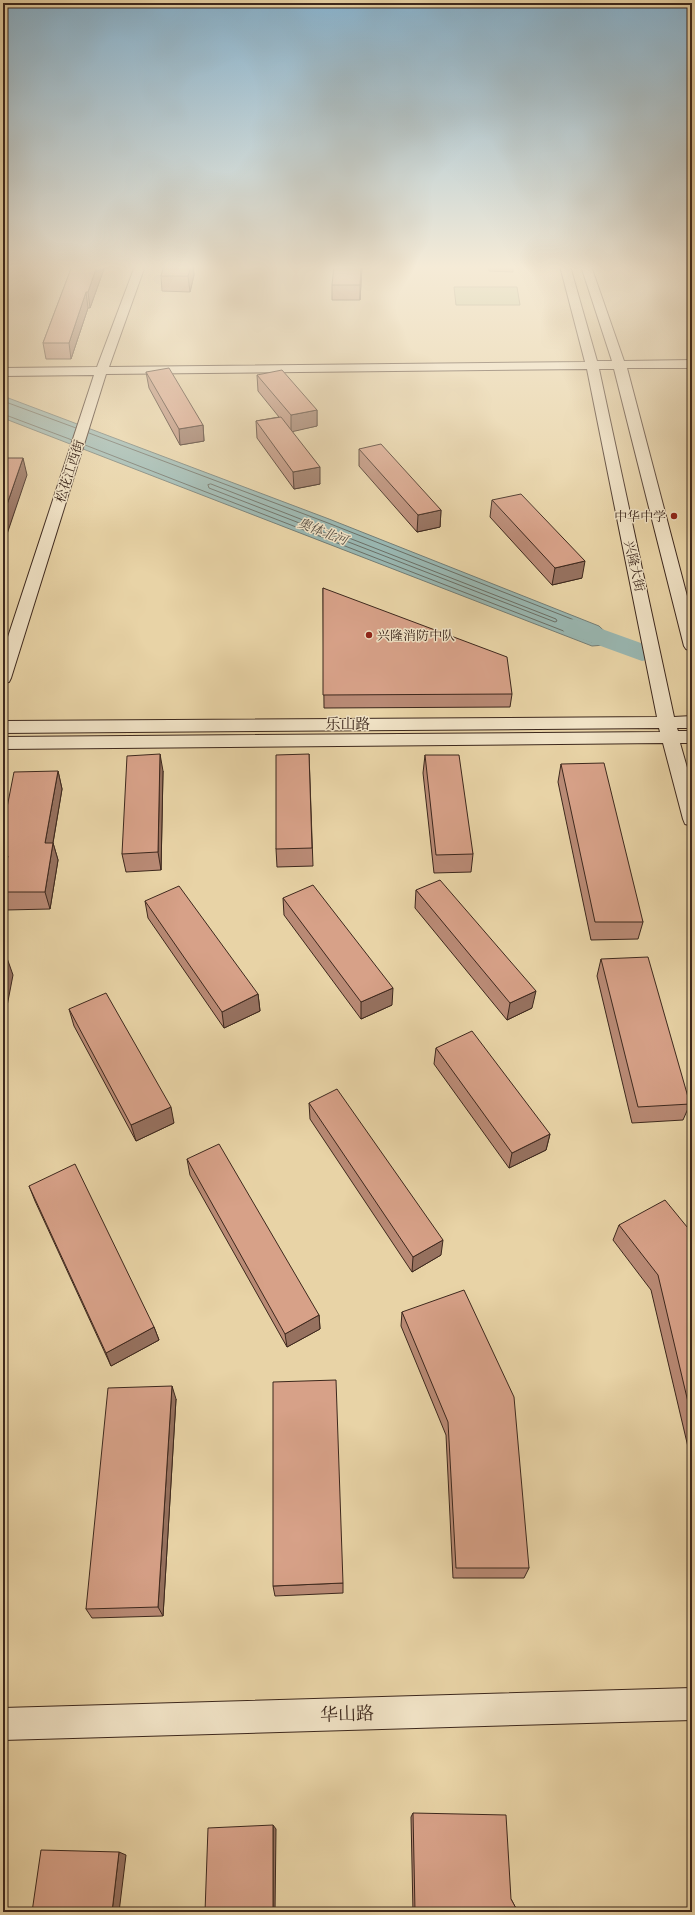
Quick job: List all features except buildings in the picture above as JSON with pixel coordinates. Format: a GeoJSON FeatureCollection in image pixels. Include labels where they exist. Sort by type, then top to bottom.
{"type":"FeatureCollection","features":[{"type":"Feature","properties":{"kind":"street","name":"松花江西街"},"geometry":{"type":"LineString","coordinates":[[3,678],[107,355]]}},
{"type":"Feature","properties":{"kind":"street","name":"兴隆大街"},"geometry":{"type":"LineString","coordinates":[[590,355],[669,729],[692,819]]}},
{"type":"Feature","properties":{"kind":"street"},"geometry":{"type":"LineString","coordinates":[[616,355],[692,646]]}},
{"type":"Feature","properties":{"kind":"street"},"geometry":{"type":"LineString","coordinates":[[620,367],[692,364]]}},
{"type":"Feature","properties":{"kind":"street"},"geometry":{"type":"LineString","coordinates":[[3,376],[101,373],[593,367],[692,368]]}},
{"type":"Feature","properties":{"kind":"street"},"geometry":{"type":"LineString","coordinates":[[3,372],[101,373]]}},
{"type":"Feature","properties":{"kind":"street","name":"乐山路"},"geometry":{"type":"LineString","coordinates":[[3,743],[669,729],[692,722]]}},
{"type":"Feature","properties":{"kind":"street","name":"乐山路"},"geometry":{"type":"LineString","coordinates":[[3,727],[669,729],[692,737]]}},
{"type":"Feature","properties":{"kind":"street","name":"华山路"},"geometry":{"type":"LineString","coordinates":[[3,1724],[692,1704]]}},
{"type":"Feature","properties":{"kind":"water"},"geometry":{"type":"Polygon","coordinates":[[[3,396],[329,519],[599,626],[618,644],[592,646],[3,418],[3,396]]]}},
{"type":"Feature","properties":{"kind":"waterway","name":"奥体北河"},"geometry":{"type":"LineString","coordinates":[[574,627],[642,653]]}},
{"type":"Feature","properties":{"kind":"place","name":"中华中学"},"geometry":{"type":"Point","coordinates":[674,516]}},
{"type":"Feature","properties":{"kind":"place","name":"兴隆消防中队"},"geometry":{"type":"Point","coordinates":[369,635]}}]}
